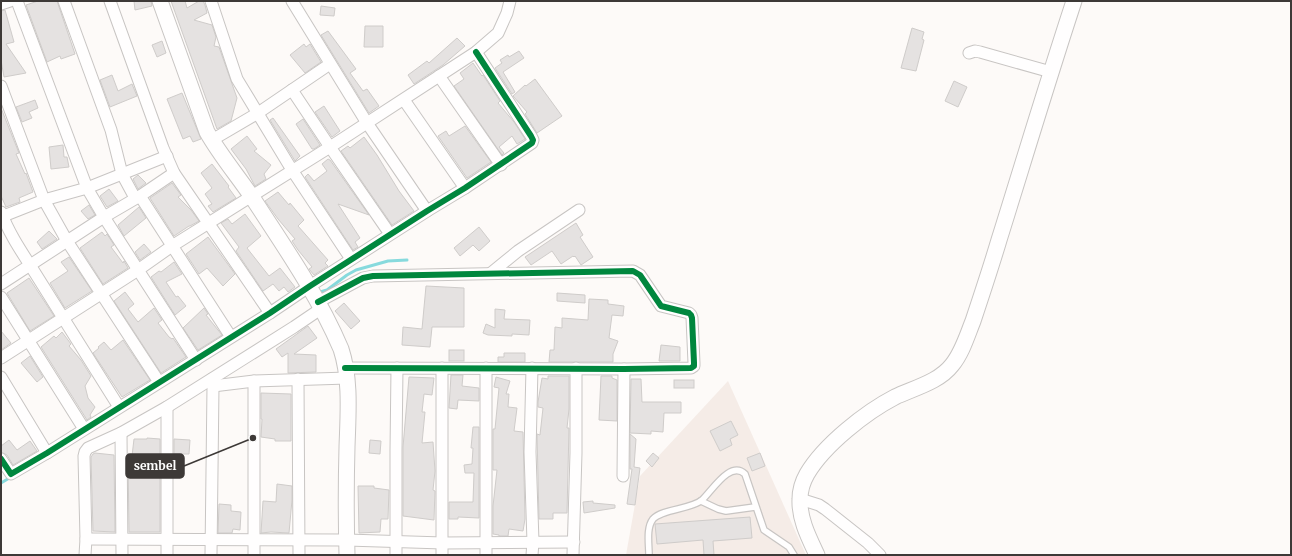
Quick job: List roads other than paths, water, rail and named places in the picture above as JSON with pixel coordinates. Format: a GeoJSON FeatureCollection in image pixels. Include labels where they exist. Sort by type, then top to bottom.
{"type":"FeatureCollection","features":[{"type":"Feature","properties":{"kind":"street"},"geometry":{"type":"LineString","coordinates":[[1,4],[10,1]]}},
{"type":"Feature","properties":{"kind":"street"},"geometry":{"type":"LineString","coordinates":[[17,1],[87,188],[196,360]]}},
{"type":"Feature","properties":{"kind":"street"},"geometry":{"type":"LineString","coordinates":[[64,1],[111,130],[122,174],[172,246],[231,337]]}},
{"type":"Feature","properties":{"kind":"street"},"geometry":{"type":"LineString","coordinates":[[110,1],[174,173],[270,313]]}},
{"type":"Feature","properties":{"kind":"street"},"geometry":{"type":"LineString","coordinates":[[160,1],[212,140],[310,286],[341,349],[346,373],[348,413],[347,548]]}},
{"type":"Feature","properties":{"kind":"street"},"geometry":{"type":"LineString","coordinates":[[211,1],[235,74],[292,170],[351,259]]}},
{"type":"Feature","properties":{"kind":"street"},"geometry":{"type":"LineString","coordinates":[[292,1],[367,123],[427,211]]}},
{"type":"Feature","properties":{"kind":"street"},"geometry":{"type":"LineString","coordinates":[[1,358],[138,270],[172,246],[404,100],[476,52],[498,33],[507,13],[510,1]]}},
{"type":"Feature","properties":{"kind":"street"},"geometry":{"type":"LineString","coordinates":[[817,555],[804,525],[800,511],[800,499],[806,475],[818,458],[857,422],[878,406],[922,386],[943,374],[956,360],[968,334],[984,288],[1074,1]]}},
{"type":"Feature","properties":{"kind":"street"},"geometry":{"type":"LineString","coordinates":[[969,53],[975,51],[980,52],[1051,72]]}},
{"type":"Feature","properties":{"kind":"street"},"geometry":{"type":"LineString","coordinates":[[1,459],[10,474],[47,453],[270,313],[390,234],[501,165],[532,143],[533,140],[476,52]]}},
{"type":"Feature","properties":{"kind":"street"},"geometry":{"type":"LineString","coordinates":[[212,140],[258,113],[330,64]]}},
{"type":"Feature","properties":{"kind":"street"},"geometry":{"type":"LineString","coordinates":[[439,76],[501,165]]}},
{"type":"Feature","properties":{"kind":"street"},"geometry":{"type":"LineString","coordinates":[[1,86],[44,200],[67,241],[159,382]]}},
{"type":"Feature","properties":{"kind":"street"},"geometry":{"type":"LineString","coordinates":[[292,90],[390,234]]}},
{"type":"Feature","properties":{"kind":"street"},"geometry":{"type":"LineString","coordinates":[[404,100],[465,188]]}},
{"type":"Feature","properties":{"kind":"street"},"geometry":{"type":"LineString","coordinates":[[119,407],[14,240],[2,215],[44,200],[87,188],[167,156]]}},
{"type":"Feature","properties":{"kind":"street"},"geometry":{"type":"LineString","coordinates":[[1,284],[174,173]]}},
{"type":"Feature","properties":{"kind":"street"},"geometry":{"type":"LineString","coordinates":[[490,273],[518,251],[579,210]]}},
{"type":"Feature","properties":{"kind":"street"},"geometry":{"type":"LineString","coordinates":[[85,555],[85,452],[88,448],[121,433],[212,382],[294,327],[320,305],[363,278],[373,276],[633,271],[640,275],[661,306],[692,315],[694,366],[691,368],[398,368],[298,379],[212,382]]}},
{"type":"Feature","properties":{"kind":"street"},"geometry":{"type":"LineString","coordinates":[[1,297],[84,429]]}},
{"type":"Feature","properties":{"kind":"street"},"geometry":{"type":"LineString","coordinates":[[396,555],[398,368]]}},
{"type":"Feature","properties":{"kind":"street"},"geometry":{"type":"LineString","coordinates":[[442,368],[442,555]]}},
{"type":"Feature","properties":{"kind":"street"},"geometry":{"type":"LineString","coordinates":[[486,368],[486,555]]}},
{"type":"Feature","properties":{"kind":"street"},"geometry":{"type":"LineString","coordinates":[[532,368],[530,452],[533,542],[532,555]]}},
{"type":"Feature","properties":{"kind":"street"},"geometry":{"type":"LineString","coordinates":[[573,555],[576,453],[576,368]]}},
{"type":"Feature","properties":{"kind":"street"},"geometry":{"type":"LineString","coordinates":[[623,476],[624,369]]}},
{"type":"Feature","properties":{"kind":"street"},"geometry":{"type":"LineString","coordinates":[[1,378],[47,453]]}},
{"type":"Feature","properties":{"kind":"street"},"geometry":{"type":"LineString","coordinates":[[298,379],[299,555]]}},
{"type":"Feature","properties":{"kind":"street"},"geometry":{"type":"LineString","coordinates":[[254,381],[254,555]]}},
{"type":"Feature","properties":{"kind":"street"},"geometry":{"type":"LineString","coordinates":[[211,555],[212,382]]}},
{"type":"Feature","properties":{"kind":"street"},"geometry":{"type":"LineString","coordinates":[[167,407],[167,555]]}},
{"type":"Feature","properties":{"kind":"street"},"geometry":{"type":"LineString","coordinates":[[121,433],[122,555]]}},
{"type":"Feature","properties":{"kind":"street"},"geometry":{"type":"LineString","coordinates":[[800,499],[814,503],[825,509],[868,543],[880,555]]}},
{"type":"Feature","properties":{"kind":"street"},"geometry":{"type":"LineString","coordinates":[[86,539],[299,540],[347,548],[396,541],[443,543],[574,542]]}},
{"type":"Feature","properties":{"kind":"lane"},"geometry":{"type":"LineString","coordinates":[[650,555],[648,540],[650,525],[655,517],[662,513],[701,501],[716,483],[729,473],[736,470],[742,471],[745,474],[764,530],[789,547],[794,555]]}},
{"type":"Feature","properties":{"kind":"lane"},"geometry":{"type":"LineString","coordinates":[[701,501],[726,511],[755,507]]}},
{"type":"Feature","properties":{"kind":"waterway"},"geometry":{"type":"LineString","coordinates":[[320,292],[327,290],[356,270],[388,261],[407,260]]}},
{"type":"Feature","properties":{"kind":"waterway"},"geometry":{"type":"LineString","coordinates":[[1,483],[11,477]]}},
{"type":"Feature","properties":{"kind":"place","name":"sembel"},"geometry":{"type":"Point","coordinates":[253,438]}}]}
